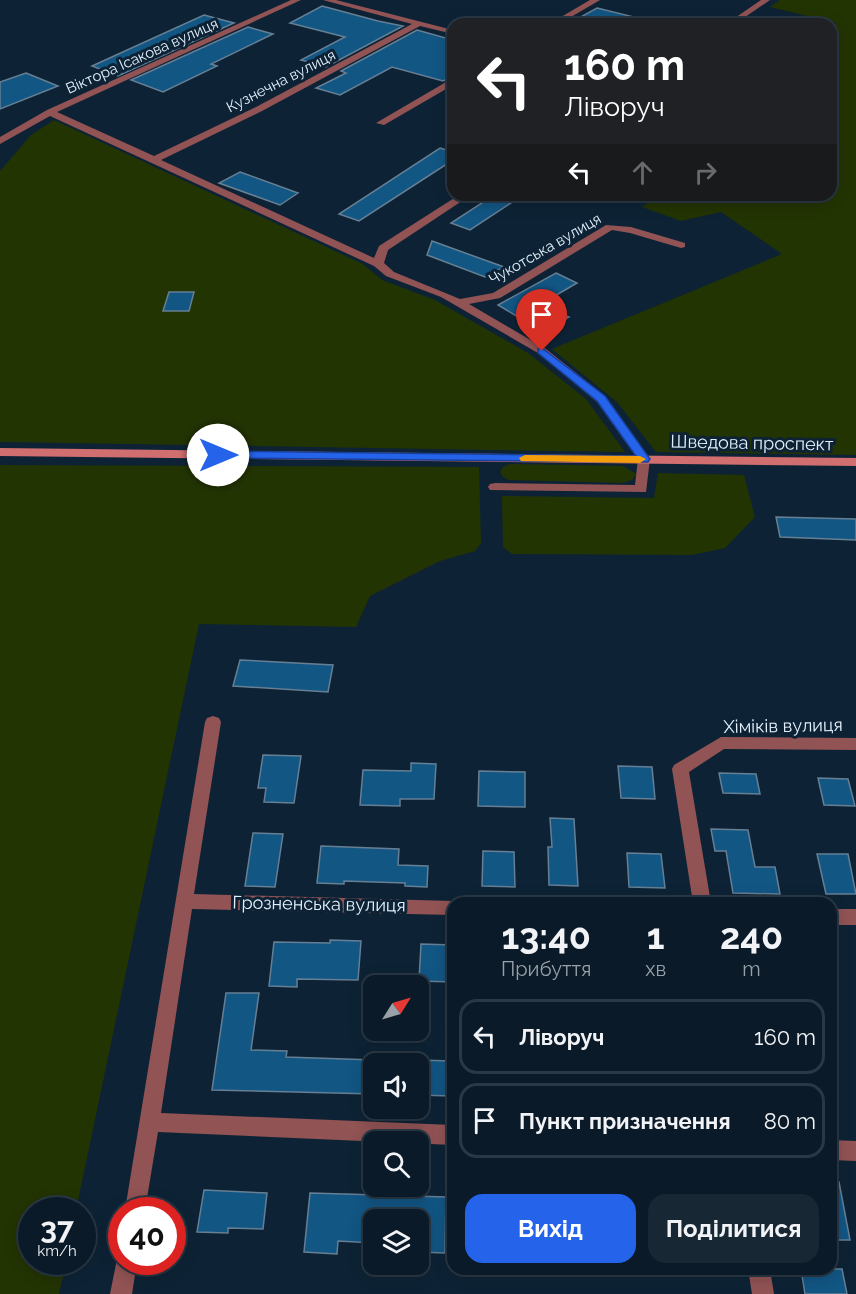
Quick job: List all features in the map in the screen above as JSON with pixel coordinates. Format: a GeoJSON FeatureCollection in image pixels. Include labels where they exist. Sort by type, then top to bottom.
{"type":"FeatureCollection","features":[{"type":"Feature","properties":{"kind":"street","name":"Віктора Ісакова вулиця"},"geometry":{"type":"LineString","coordinates":[[0,141],[50,112],[297,0]]}},
{"type":"Feature","properties":{"kind":"street"},"geometry":{"type":"LineString","coordinates":[[327,0],[447,30]]}},
{"type":"Feature","properties":{"kind":"street"},"geometry":{"type":"LineString","coordinates":[[564,18],[596,0]]}},
{"type":"Feature","properties":{"kind":"street"},"geometry":{"type":"LineString","coordinates":[[739,18],[766,0]]}},
{"type":"Feature","properties":{"kind":"street","name":"Кузнечна вулиця"},"geometry":{"type":"LineString","coordinates":[[154,160],[259,109],[420,23]]}},
{"type":"Feature","properties":{"kind":"street"},"geometry":{"type":"LineString","coordinates":[[381,123],[447,84]]}},
{"type":"Feature","properties":{"kind":"street"},"geometry":{"type":"LineString","coordinates":[[50,112],[378,264],[390,274],[445,295],[542,351],[601,399],[644,459],[641,489],[495,487]]}},
{"type":"Feature","properties":{"kind":"street"},"geometry":{"type":"LineString","coordinates":[[378,264],[383,248],[457,201]]}},
{"type":"Feature","properties":{"kind":"street","name":"Чукотська вулиця"},"geometry":{"type":"LineString","coordinates":[[458,303],[496,296],[610,227],[631,230],[681,245]]}},
{"type":"Feature","properties":{"kind":"street","name":"Шведова проспект"},"geometry":{"type":"LineString","coordinates":[[0,452],[856,462]]}},
{"type":"Feature","properties":{"kind":"street"},"geometry":{"type":"LineString","coordinates":[[137,1197],[213,722]]}},
{"type":"Feature","properties":{"kind":"street","name":"Хіміків вулиця"},"geometry":{"type":"LineString","coordinates":[[701,897],[680,769],[721,743],[856,744]]}},
{"type":"Feature","properties":{"kind":"street","name":"Грозненська вулиця"},"geometry":{"type":"LineString","coordinates":[[184,901],[447,908]]}},
{"type":"Feature","properties":{"kind":"street"},"geometry":{"type":"LineString","coordinates":[[837,917],[856,917]]}},
{"type":"Feature","properties":{"kind":"street"},"geometry":{"type":"LineString","coordinates":[[149,1122],[447,1135]]}},
{"type":"Feature","properties":{"kind":"street"},"geometry":{"type":"LineString","coordinates":[[837,1150],[856,1151]]}},
{"type":"Feature","properties":{"kind":"street"},"geometry":{"type":"LineString","coordinates":[[121,1294],[124,1275]]}},
{"type":"Feature","properties":{"kind":"street"},"geometry":{"type":"LineString","coordinates":[[760,1275],[763,1294]]}},
{"type":"Feature","properties":{"kind":"green space"},"geometry":{"type":"Polygon","coordinates":[[[780,0],[856,0],[856,455],[656,452],[617,402],[552,349],[782,254],[721,212],[681,221],[642,207],[650,201],[837,201],[837,18],[815,18],[770,7],[780,0]]]}},
{"type":"Feature","properties":{"kind":"green space"},"geometry":{"type":"Polygon","coordinates":[[[54,120],[363,264],[382,280],[435,300],[528,353],[586,399],[625,452],[0,442],[0,171],[31,135],[54,120]]]}},
{"type":"Feature","properties":{"kind":"green space"},"geometry":{"type":"Polygon","coordinates":[[[510,464],[623,466],[636,474],[632,480],[623,483],[509,480],[500,472],[503,467],[510,464]]]}},
{"type":"Feature","properties":{"kind":"green space"},"geometry":{"type":"Polygon","coordinates":[[[0,465],[479,467],[481,543],[475,551],[440,561],[370,596],[356,627],[199,624],[79,1197],[18,1197],[18,1275],[63,1275],[59,1294],[0,1294],[0,465]]]}},
{"type":"Feature","properties":{"kind":"green space"},"geometry":{"type":"Polygon","coordinates":[[[658,473],[744,475],[755,517],[725,548],[692,555],[512,554],[503,547],[502,496],[654,498],[658,473]]]}},
{"type":"Feature","properties":{"kind":"building"},"geometry":{"type":"Polygon","coordinates":[[[322,6],[403,26],[326,67],[301,60],[345,37],[290,23],[322,6]]]}},
{"type":"Feature","properties":{"kind":"building"},"geometry":{"type":"Polygon","coordinates":[[[597,8],[638,18],[579,18],[597,8]]]}},
{"type":"Feature","properties":{"kind":"building"},"geometry":{"type":"Polygon","coordinates":[[[204,15],[234,23],[118,76],[92,66],[204,15]]]}},
{"type":"Feature","properties":{"kind":"building"},"geometry":{"type":"Polygon","coordinates":[[[248,27],[273,34],[211,64],[217,66],[163,92],[131,80],[248,27]]]}},
{"type":"Feature","properties":{"kind":"building"},"geometry":{"type":"Polygon","coordinates":[[[417,30],[447,38],[447,79],[443,81],[392,67],[340,95],[316,88],[346,73],[341,71],[417,30]]]}},
{"type":"Feature","properties":{"kind":"building"},"geometry":{"type":"Polygon","coordinates":[[[26,73],[58,86],[0,109],[0,82],[26,73]]]}},
{"type":"Feature","properties":{"kind":"building"},"geometry":{"type":"Polygon","coordinates":[[[440,148],[447,150],[447,164],[359,221],[339,214],[440,148]]]}},
{"type":"Feature","properties":{"kind":"building"},"geometry":{"type":"Polygon","coordinates":[[[240,172],[298,193],[280,205],[219,183],[240,172]]]}},
{"type":"Feature","properties":{"kind":"building"},"geometry":{"type":"Polygon","coordinates":[[[485,201],[514,201],[470,230],[451,223],[485,201]]]}},
{"type":"Feature","properties":{"kind":"building"},"geometry":{"type":"Polygon","coordinates":[[[432,241],[504,267],[485,277],[427,255],[432,241]]]}},
{"type":"Feature","properties":{"kind":"building"},"geometry":{"type":"Polygon","coordinates":[[[556,273],[577,283],[541,304],[569,317],[543,332],[498,305],[556,273]]]}},
{"type":"Feature","properties":{"kind":"building"},"geometry":{"type":"Polygon","coordinates":[[[169,292],[194,292],[189,311],[163,311],[169,292]]]}},
{"type":"Feature","properties":{"kind":"building"},"geometry":{"type":"Polygon","coordinates":[[[776,517],[856,519],[856,540],[780,537],[776,517]]]}},
{"type":"Feature","properties":{"kind":"building"},"geometry":{"type":"Polygon","coordinates":[[[240,660],[333,665],[328,692],[233,686],[240,660]]]}},
{"type":"Feature","properties":{"kind":"building"},"geometry":{"type":"Polygon","coordinates":[[[263,755],[301,756],[294,803],[264,802],[266,788],[258,788],[263,755]]]}},
{"type":"Feature","properties":{"kind":"building"},"geometry":{"type":"Polygon","coordinates":[[[411,763],[436,764],[434,799],[400,799],[400,806],[360,805],[363,770],[411,771],[411,763]]]}},
{"type":"Feature","properties":{"kind":"building"},"geometry":{"type":"Polygon","coordinates":[[[618,766],[652,767],[655,799],[621,798],[618,766]]]}},
{"type":"Feature","properties":{"kind":"building"},"geometry":{"type":"Polygon","coordinates":[[[479,771],[525,772],[525,807],[478,806],[479,771]]]}},
{"type":"Feature","properties":{"kind":"building"},"geometry":{"type":"Polygon","coordinates":[[[719,773],[756,774],[760,794],[723,793],[719,773]]]}},
{"type":"Feature","properties":{"kind":"building"},"geometry":{"type":"Polygon","coordinates":[[[818,778],[848,779],[855,806],[824,805],[818,778]]]}},
{"type":"Feature","properties":{"kind":"building"},"geometry":{"type":"Polygon","coordinates":[[[550,818],[574,819],[578,886],[549,885],[548,847],[552,847],[550,818]]]}},
{"type":"Feature","properties":{"kind":"building"},"geometry":{"type":"Polygon","coordinates":[[[711,829],[748,830],[755,867],[775,867],[780,894],[733,893],[726,851],[715,851],[711,829]]]}},
{"type":"Feature","properties":{"kind":"building"},"geometry":{"type":"Polygon","coordinates":[[[253,833],[283,834],[275,887],[245,886],[253,833]]]}},
{"type":"Feature","properties":{"kind":"building"},"geometry":{"type":"Polygon","coordinates":[[[321,846],[399,849],[398,865],[428,866],[427,887],[405,886],[405,883],[344,881],[344,884],[317,883],[321,846]]]}},
{"type":"Feature","properties":{"kind":"building"},"geometry":{"type":"Polygon","coordinates":[[[483,851],[514,852],[515,887],[482,886],[483,851]]]}},
{"type":"Feature","properties":{"kind":"building"},"geometry":{"type":"Polygon","coordinates":[[[627,853],[661,854],[665,888],[629,887],[627,853]]]}},
{"type":"Feature","properties":{"kind":"building"},"geometry":{"type":"Polygon","coordinates":[[[817,854],[848,854],[856,894],[826,894],[817,854]]]}},
{"type":"Feature","properties":{"kind":"building"},"geometry":{"type":"Polygon","coordinates":[[[330,940],[361,941],[358,980],[297,979],[297,987],[269,986],[274,942],[330,943],[330,940]]]}},
{"type":"Feature","properties":{"kind":"building"},"geometry":{"type":"Polygon","coordinates":[[[421,944],[447,945],[447,982],[429,981],[429,975],[419,975],[421,944]]]}},
{"type":"Feature","properties":{"kind":"building"},"geometry":{"type":"Polygon","coordinates":[[[226,993],[259,993],[251,1050],[287,1051],[286,1057],[363,1060],[363,1094],[212,1090],[226,993]]]}},
{"type":"Feature","properties":{"kind":"building"},"geometry":{"type":"Polygon","coordinates":[[[429,1060],[447,1061],[447,1096],[429,1095],[429,1060]]]}},
{"type":"Feature","properties":{"kind":"building"},"geometry":{"type":"Polygon","coordinates":[[[837,1182],[839,1182],[850,1240],[837,1240],[837,1182]]]}},
{"type":"Feature","properties":{"kind":"building"},"geometry":{"type":"Polygon","coordinates":[[[204,1190],[267,1193],[263,1229],[228,1228],[228,1233],[197,1232],[204,1190]]]}},
{"type":"Feature","properties":{"kind":"building"},"geometry":{"type":"Polygon","coordinates":[[[310,1193],[363,1195],[363,1197],[446,1197],[445,1253],[429,1252],[429,1209],[363,1209],[363,1242],[338,1241],[337,1254],[304,1252],[310,1193]]]}},
{"type":"Feature","properties":{"kind":"building"},"geometry":{"type":"Polygon","coordinates":[[[837,1269],[842,1269],[847,1294],[805,1294],[802,1275],[837,1275],[837,1269]]]}},
{"type":"Feature","properties":{"kind":"slow traffic"},"geometry":{"type":"LineString","coordinates":[[525,458],[640,459]]}},
{"type":"Feature","properties":{"kind":"route"},"geometry":{"type":"LineString","coordinates":[[218,455],[644,459],[601,399],[542,351]]}}]}
